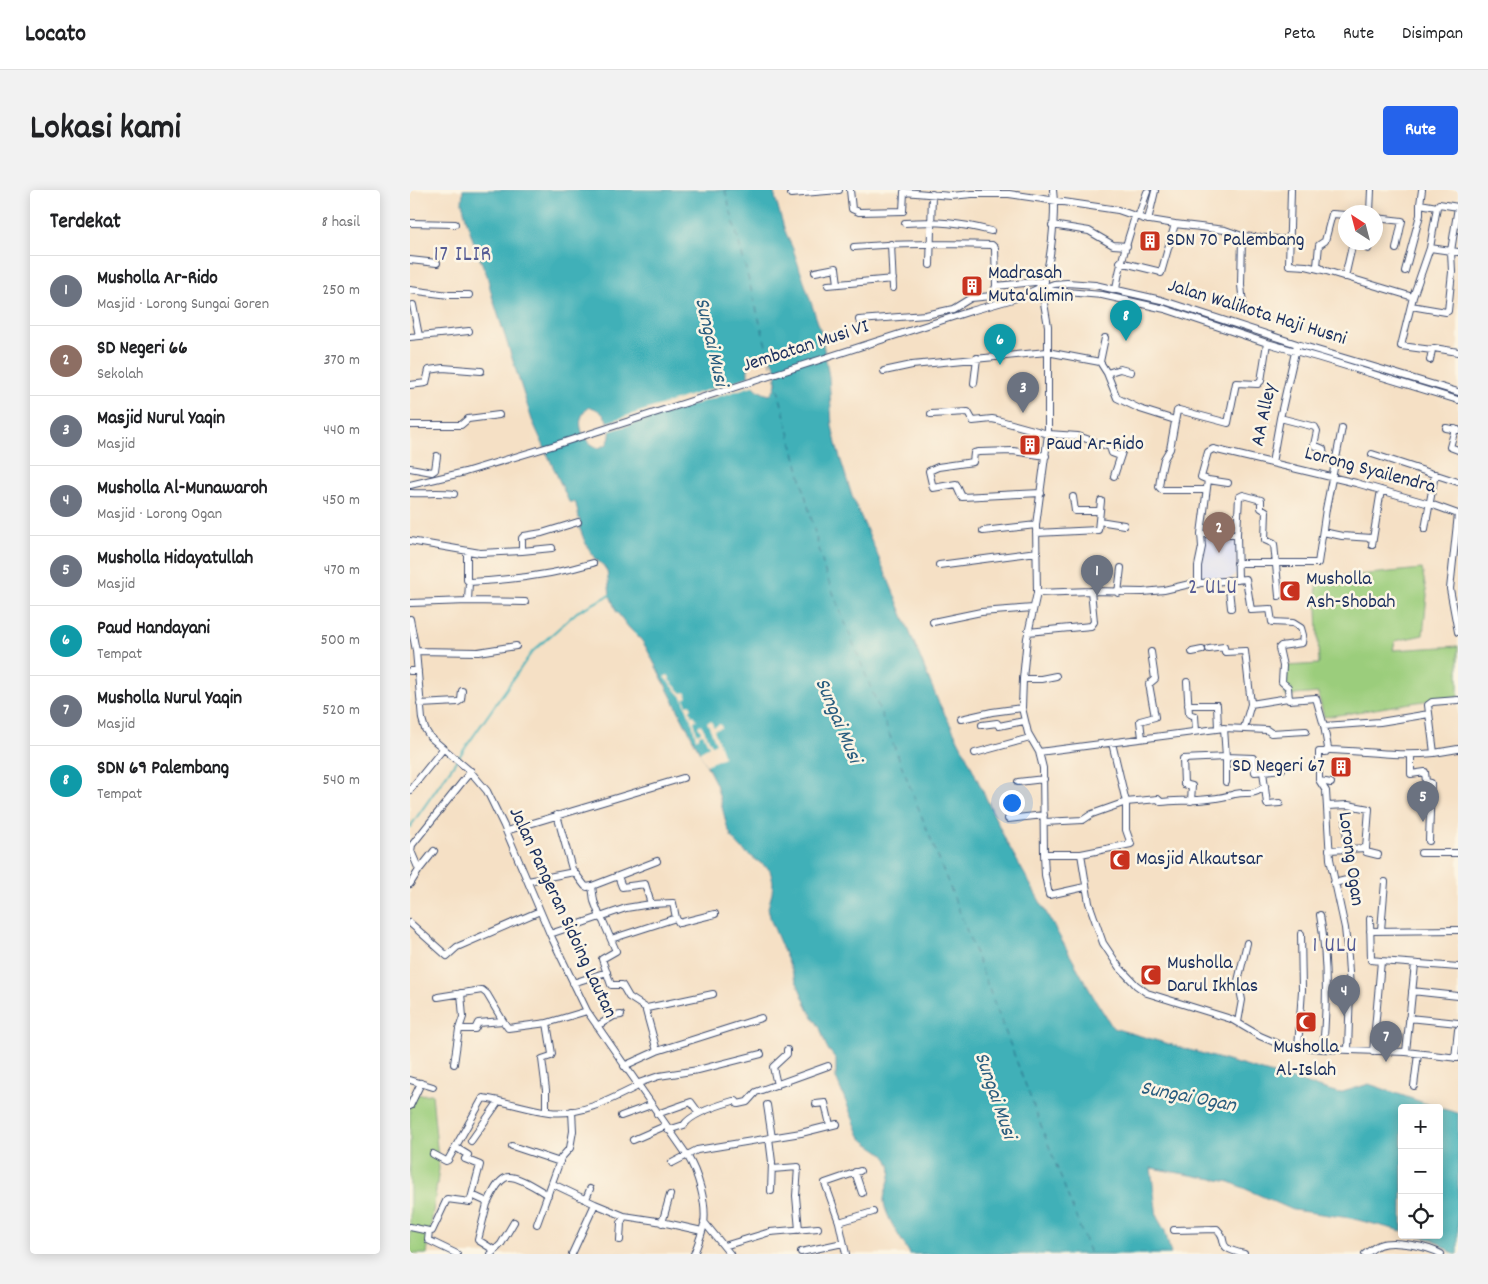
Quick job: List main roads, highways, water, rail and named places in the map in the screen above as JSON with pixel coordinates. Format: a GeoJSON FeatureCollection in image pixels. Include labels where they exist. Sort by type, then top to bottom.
{"type":"FeatureCollection","features":[{"type":"Feature","properties":{"kind":"water"},"geometry":{"type":"Polygon","coordinates":[[[463,190],[773,190],[785,231],[821,332],[829,377],[832,426],[852,496],[938,701],[966,755],[1006,841],[1093,996],[1113,1028],[1339,1093],[1369,1084],[1427,1104],[1398,1104],[1398,1230],[1350,1218],[1293,1210],[1230,1182],[1151,1168],[1157,1217],[1165,1231],[1171,1254],[910,1254],[894,1227],[885,1205],[884,1199],[891,1169],[888,1160],[881,1152],[860,1136],[836,1078],[836,1059],[827,1048],[820,1028],[808,1009],[771,921],[768,908],[773,882],[770,870],[744,851],[732,838],[716,784],[647,649],[616,611],[610,595],[607,571],[595,559],[585,542],[580,529],[576,504],[575,502],[569,502],[532,420],[487,275],[468,225],[462,203],[463,190]],[[760,356],[753,360],[749,365],[748,372],[752,384],[763,393],[770,395],[775,387],[777,376],[775,365],[767,357],[760,356]],[[590,407],[585,412],[581,417],[580,423],[584,436],[599,448],[607,444],[610,431],[605,417],[590,407]]]}},
{"type":"Feature","properties":{"kind":"water"},"geometry":{"type":"Polygon","coordinates":[[[1443,1109],[1458,1113],[1458,1254],[1454,1254],[1430,1239],[1443,1239],[1443,1109]]]}},
{"type":"Feature","properties":{"kind":"waterway"},"geometry":{"type":"LineString","coordinates":[[410,827],[532,652],[577,612],[612,594]]}},
{"type":"Feature","properties":{"kind":"place","name":"SDN 70 Palembang"},"geometry":{"type":"Point","coordinates":[1150,241]}},
{"type":"Feature","properties":{"kind":"place","name":"Madrasah Muta'alimin"},"geometry":{"type":"Point","coordinates":[972,286]}},
{"type":"Feature","properties":{"kind":"place","name":"SDN 69 Palembang"},"geometry":{"type":"Point","coordinates":[1126,341]}},
{"type":"Feature","properties":{"kind":"place","name":"Paud Handayani"},"geometry":{"type":"Point","coordinates":[1000,365]}},
{"type":"Feature","properties":{"kind":"place","name":"Masjid Nurul Yaqin"},"geometry":{"type":"Point","coordinates":[1023,413]}},
{"type":"Feature","properties":{"kind":"place","name":"Paud Ar-Rido"},"geometry":{"type":"Point","coordinates":[1030,445]}},
{"type":"Feature","properties":{"kind":"place","name":"SD Negeri 66"},"geometry":{"type":"Point","coordinates":[1219,553]}},
{"type":"Feature","properties":{"kind":"place","name":"Musholla Ash-Shobah"},"geometry":{"type":"Point","coordinates":[1290,591]}},
{"type":"Feature","properties":{"kind":"place","name":"Musholla Ar-Rido"},"geometry":{"type":"Point","coordinates":[1097,596]}},
{"type":"Feature","properties":{"kind":"place","name":"SD Negeri 67"},"geometry":{"type":"Point","coordinates":[1341,767]}},
{"type":"Feature","properties":{"kind":"place","name":"Musholla Hidayatullah"},"geometry":{"type":"Point","coordinates":[1423,822]}},
{"type":"Feature","properties":{"kind":"place","name":"Masjid Alkautsar"},"geometry":{"type":"Point","coordinates":[1120,860]}},
{"type":"Feature","properties":{"kind":"place","name":"Musholla Darul Ikhlas"},"geometry":{"type":"Point","coordinates":[1151,975]}},
{"type":"Feature","properties":{"kind":"place","name":"Musholla Al-Munawaroh"},"geometry":{"type":"Point","coordinates":[1344,1016]}},
{"type":"Feature","properties":{"kind":"place","name":"Musholla Al-Islah"},"geometry":{"type":"Point","coordinates":[1306,1022]}},
{"type":"Feature","properties":{"kind":"place","name":"Musholla Nurul Yaqin"},"geometry":{"type":"Point","coordinates":[1386,1062]}},
{"type":"Feature","properties":{"kind":"district","name":"17 ILIR"},"geometry":{"type":"Point","coordinates":[463,255]}},
{"type":"Feature","properties":{"kind":"district","name":"2 ULU"},"geometry":{"type":"Point","coordinates":[1213,588]}},
{"type":"Feature","properties":{"kind":"district","name":"1 ULU"},"geometry":{"type":"Point","coordinates":[1335,946]}},
{"type":"Feature","properties":{"kind":"water label","name":"Sungai Musi"},"geometry":{"type":"Point","coordinates":[710,342]}},
{"type":"Feature","properties":{"kind":"water label","name":"Sungai Musi"},"geometry":{"type":"Point","coordinates":[837,721]}},
{"type":"Feature","properties":{"kind":"water label","name":"Sungai Musi"},"geometry":{"type":"Point","coordinates":[994,1096]}},
{"type":"Feature","properties":{"kind":"water label","name":"Sungai Ogan"},"geometry":{"type":"Point","coordinates":[1188,1098]}}]}
